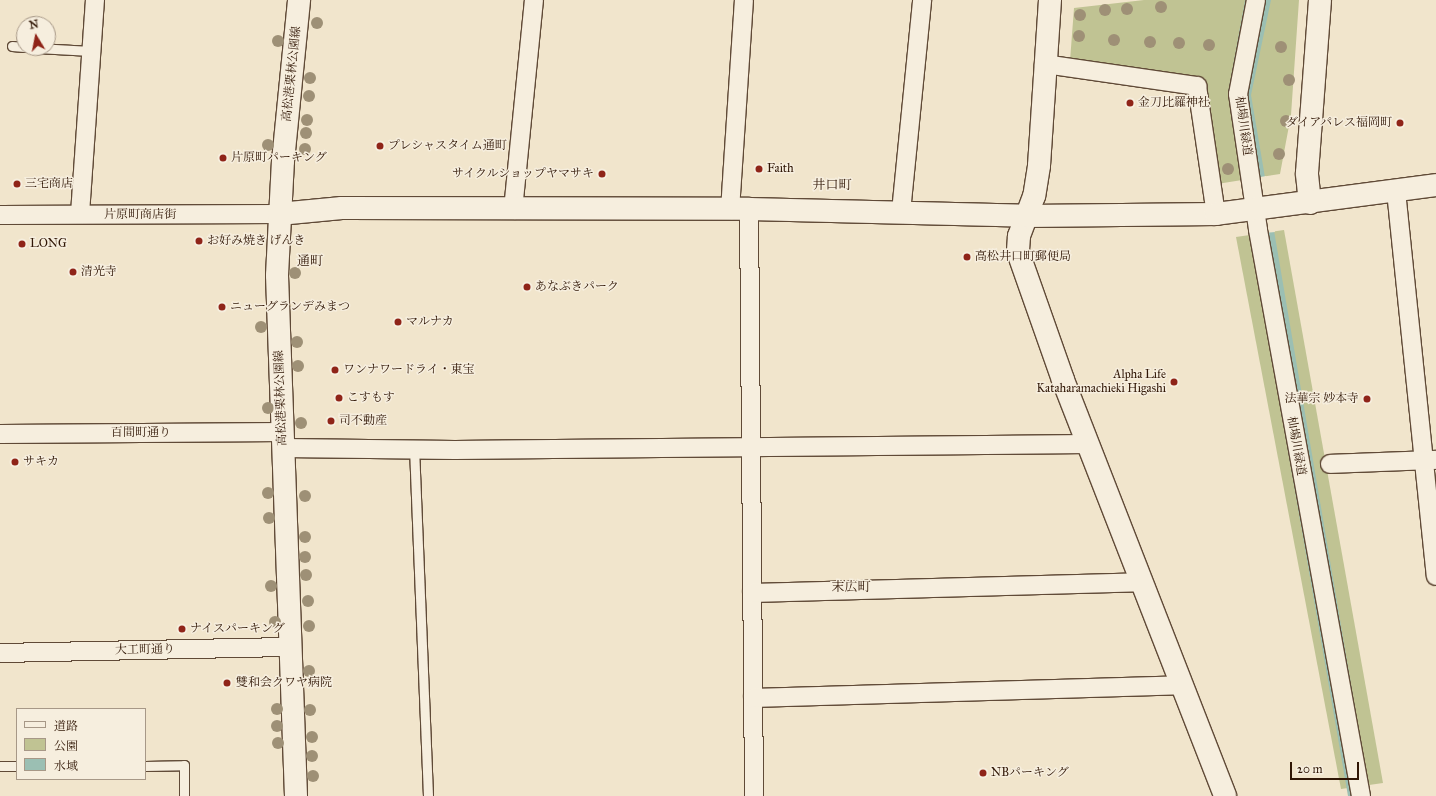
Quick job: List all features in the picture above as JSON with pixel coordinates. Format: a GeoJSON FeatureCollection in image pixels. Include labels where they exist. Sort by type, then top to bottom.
{"type":"FeatureCollection","features":[{"type":"Feature","properties":{"kind":"street"},"geometry":{"type":"LineString","coordinates":[[80,214],[95,0]]}},
{"type":"Feature","properties":{"kind":"street","name":"高松港栗林公園線"},"geometry":{"type":"LineString","coordinates":[[296,796],[289,647],[283,440],[276,275],[279,214],[299,0]]}},
{"type":"Feature","properties":{"kind":"street"},"geometry":{"type":"LineString","coordinates":[[513,210],[534,0]]}},
{"type":"Feature","properties":{"kind":"street"},"geometry":{"type":"LineString","coordinates":[[744,0],[740,209],[751,445],[754,796]]}},
{"type":"Feature","properties":{"kind":"street"},"geometry":{"type":"LineString","coordinates":[[901,212],[922,0]]}},
{"type":"Feature","properties":{"kind":"street"},"geometry":{"type":"LineString","coordinates":[[1050,0],[1044,64],[1040,166],[1027,216],[1019,236],[1018,252],[1088,444],[1225,796]]}},
{"type":"Feature","properties":{"kind":"street","name":"杣場川緑道"},"geometry":{"type":"LineString","coordinates":[[1256,0],[1238,94],[1258,230],[1361,796]]}},
{"type":"Feature","properties":{"kind":"street"},"geometry":{"type":"LineString","coordinates":[[1310,203],[1307,173],[1320,0]]}},
{"type":"Feature","properties":{"kind":"street"},"geometry":{"type":"LineString","coordinates":[[1044,64],[1197,86],[1216,214]]}},
{"type":"Feature","properties":{"kind":"street"},"geometry":{"type":"LineString","coordinates":[[279,214],[336,208],[513,210],[740,209],[1027,216],[1216,214],[1310,203],[1436,185]]}},
{"type":"Feature","properties":{"kind":"street"},"geometry":{"type":"LineString","coordinates":[[1396,191],[1429,460],[1436,576]]}},
{"type":"Feature","properties":{"kind":"street","name":"片原町商店街"},"geometry":{"type":"LineString","coordinates":[[0,215],[279,214]]}},
{"type":"Feature","properties":{"kind":"street","name":"百間町通り"},"geometry":{"type":"LineString","coordinates":[[0,434],[283,440],[455,450],[751,445],[1088,444]]}},
{"type":"Feature","properties":{"kind":"street"},"geometry":{"type":"LineString","coordinates":[[1330,464],[1429,460]]}},
{"type":"Feature","properties":{"kind":"street"},"geometry":{"type":"LineString","coordinates":[[752,593],[1141,582]]}},
{"type":"Feature","properties":{"kind":"street","name":"大工町通り"},"geometry":{"type":"LineString","coordinates":[[0,653],[289,647]]}},
{"type":"Feature","properties":{"kind":"street"},"geometry":{"type":"LineString","coordinates":[[754,698],[1181,685]]}},
{"type":"Feature","properties":{"kind":"lane"},"geometry":{"type":"LineString","coordinates":[[12,46],[16,46]]}},
{"type":"Feature","properties":{"kind":"lane"},"geometry":{"type":"LineString","coordinates":[[56,49],[91,51]]}},
{"type":"Feature","properties":{"kind":"lane"},"geometry":{"type":"LineString","coordinates":[[414,447],[428,796]]}},
{"type":"Feature","properties":{"kind":"lane"},"geometry":{"type":"LineString","coordinates":[[146,766],[184,765],[184,796]]}},
{"type":"Feature","properties":{"kind":"lane"},"geometry":{"type":"LineString","coordinates":[[0,766],[16,766]]}},
{"type":"Feature","properties":{"kind":"green space"},"geometry":{"type":"Polygon","coordinates":[[[1144,0],[1299,0],[1291,115],[1280,174],[1217,184],[1200,80],[1070,61],[1074,8],[1144,0]]]}},
{"type":"Feature","properties":{"kind":"green space"},"geometry":{"type":"Polygon","coordinates":[[[1284,230],[1383,783],[1341,789],[1236,237],[1284,230]]]}},
{"type":"Feature","properties":{"kind":"water"},"geometry":{"type":"Polygon","coordinates":[[[1245,0],[1271,0],[1251,95],[1370,796],[1348,796],[1241,181],[1228,93],[1245,0]]]}},
{"type":"Feature","properties":{"kind":"pier"},"geometry":{"type":"Polygon","coordinates":[[[1266,176],[1275,232],[1248,235],[1239,181],[1266,176]]]}},
{"type":"Feature","properties":{"kind":"place","name":"金刀比羅神社"},"geometry":{"type":"Point","coordinates":[1130,103]}},
{"type":"Feature","properties":{"kind":"place","name":"ダイアパレス福岡町"},"geometry":{"type":"Point","coordinates":[1400,123]}},
{"type":"Feature","properties":{"kind":"place","name":"プレシャスタイム通町"},"geometry":{"type":"Point","coordinates":[380,146]}},
{"type":"Feature","properties":{"kind":"place","name":"片原町パーキング"},"geometry":{"type":"Point","coordinates":[223,158]}},
{"type":"Feature","properties":{"kind":"place","name":"Faith"},"geometry":{"type":"Point","coordinates":[759,169]}},
{"type":"Feature","properties":{"kind":"place","name":"サイクルショップヤマサキ"},"geometry":{"type":"Point","coordinates":[602,174]}},
{"type":"Feature","properties":{"kind":"place","name":"三宅商店"},"geometry":{"type":"Point","coordinates":[17,184]}},
{"type":"Feature","properties":{"kind":"place","name":"お好み焼き げんき"},"geometry":{"type":"Point","coordinates":[199,241]}},
{"type":"Feature","properties":{"kind":"place","name":"LONG"},"geometry":{"type":"Point","coordinates":[22,244]}},
{"type":"Feature","properties":{"kind":"place","name":"高松井口町郵便局"},"geometry":{"type":"Point","coordinates":[967,257]}},
{"type":"Feature","properties":{"kind":"place","name":"清光寺"},"geometry":{"type":"Point","coordinates":[73,272]}},
{"type":"Feature","properties":{"kind":"place","name":"あなぶきパーク"},"geometry":{"type":"Point","coordinates":[527,287]}},
{"type":"Feature","properties":{"kind":"place","name":"ニューグランデみまつ"},"geometry":{"type":"Point","coordinates":[222,307]}},
{"type":"Feature","properties":{"kind":"place","name":"マルナカ"},"geometry":{"type":"Point","coordinates":[398,322]}},
{"type":"Feature","properties":{"kind":"place","name":"ワンナワードライ・東宝"},"geometry":{"type":"Point","coordinates":[335,370]}},
{"type":"Feature","properties":{"kind":"place","name":"Alpha Life Kataharamachieki Higashi"},"geometry":{"type":"Point","coordinates":[1174,382]}},
{"type":"Feature","properties":{"kind":"place","name":"こすもす"},"geometry":{"type":"Point","coordinates":[339,398]}},
{"type":"Feature","properties":{"kind":"place","name":"法華宗 妙本寺"},"geometry":{"type":"Point","coordinates":[1367,399]}},
{"type":"Feature","properties":{"kind":"place","name":"司不動産"},"geometry":{"type":"Point","coordinates":[331,421]}},
{"type":"Feature","properties":{"kind":"place","name":"サキカ"},"geometry":{"type":"Point","coordinates":[15,462]}},
{"type":"Feature","properties":{"kind":"place","name":"ナイスパーキング"},"geometry":{"type":"Point","coordinates":[182,629]}},
{"type":"Feature","properties":{"kind":"place","name":"雙和会クワヤ病院"},"geometry":{"type":"Point","coordinates":[227,683]}},
{"type":"Feature","properties":{"kind":"place","name":"NBパーキング"},"geometry":{"type":"Point","coordinates":[983,773]}},
{"type":"Feature","properties":{"kind":"district","name":"井口町"},"geometry":{"type":"Point","coordinates":[832,185]}},
{"type":"Feature","properties":{"kind":"district","name":"通町"},"geometry":{"type":"Point","coordinates":[310,261]}},
{"type":"Feature","properties":{"kind":"district","name":"末広町"},"geometry":{"type":"Point","coordinates":[851,587]}}]}
